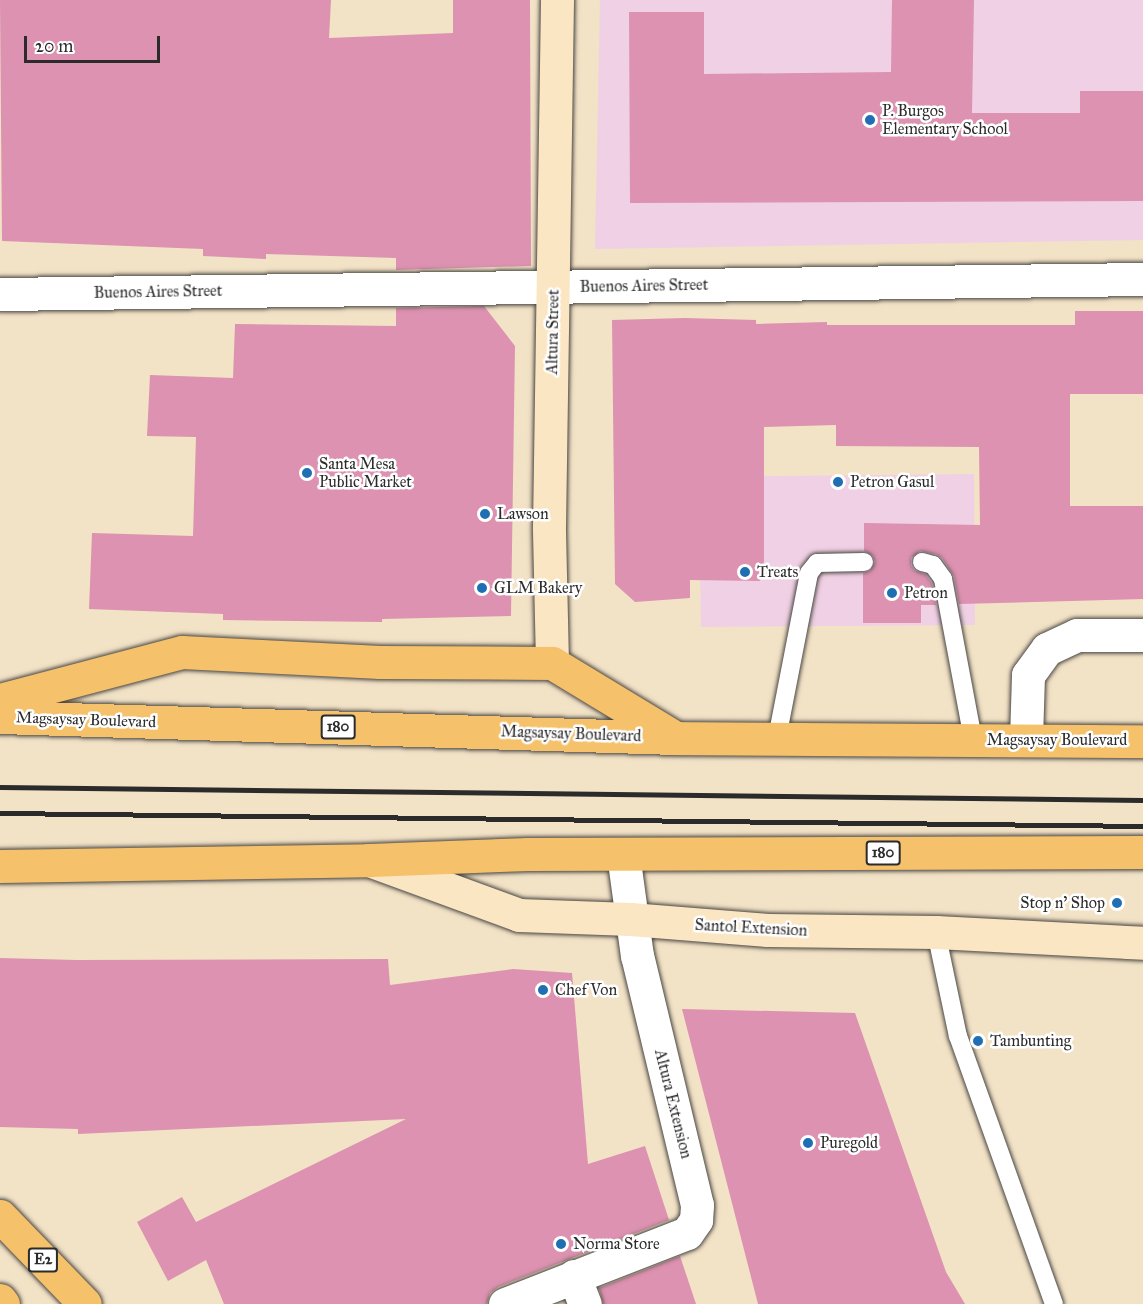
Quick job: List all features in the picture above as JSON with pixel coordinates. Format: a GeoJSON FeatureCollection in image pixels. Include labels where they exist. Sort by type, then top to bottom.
{"type":"FeatureCollection","features":[{"type":"Feature","properties":{"kind":"main road"},"geometry":{"type":"LineString","coordinates":[[0,700],[182,652],[380,662],[552,663],[676,738]]}},
{"type":"Feature","properties":{"kind":"main road","name":"Magsaysay Boulevard"},"geometry":{"type":"LineString","coordinates":[[0,717],[676,738],[1143,741]]}},
{"type":"Feature","properties":{"kind":"main road","name":"180"},"geometry":{"type":"LineString","coordinates":[[0,866],[369,860],[528,854],[1143,852]]}},
{"type":"Feature","properties":{"kind":"main road","name":"E2"},"geometry":{"type":"LineString","coordinates":[[0,1216],[85,1304]]}},
{"type":"Feature","properties":{"kind":"main road"},"geometry":{"type":"LineString","coordinates":[[0,1300],[3,1304]]}},
{"type":"Feature","properties":{"kind":"street","name":"Altura Street"},"geometry":{"type":"LineString","coordinates":[[552,663],[549,527],[554,288],[556,0]]}},
{"type":"Feature","properties":{"kind":"street","name":"Buenos Aires Street"},"geometry":{"type":"LineString","coordinates":[[0,294],[1143,279]]}},
{"type":"Feature","properties":{"kind":"street"},"geometry":{"type":"LineString","coordinates":[[1026,739],[1028,675],[1047,649],[1077,635],[1143,635]]}},
{"type":"Feature","properties":{"kind":"street","name":"Altura Extension"},"geometry":{"type":"LineString","coordinates":[[505,1304],[579,1290],[687,1233],[696,1220],[697,1205],[630,919],[623,854]]}},
{"type":"Feature","properties":{"kind":"street","name":"Santol Extension"},"geometry":{"type":"LineString","coordinates":[[369,860],[519,915],[630,919],[768,930],[936,932],[1143,943]]}},
{"type":"Feature","properties":{"kind":"lane"},"geometry":{"type":"LineString","coordinates":[[777,738],[809,573],[817,563],[864,562]]}},
{"type":"Feature","properties":{"kind":"lane"},"geometry":{"type":"LineString","coordinates":[[922,562],[933,565],[944,579],[973,740]]}},
{"type":"Feature","properties":{"kind":"lane"},"geometry":{"type":"LineString","coordinates":[[936,932],[958,1036],[1054,1304]]}},
{"type":"Feature","properties":{"kind":"shaded area","name":"P. Burgos Elementary School"},"geometry":{"type":"Polygon","coordinates":[[[600,0],[1143,0],[1143,240],[595,249],[600,0]]]}},
{"type":"Feature","properties":{"kind":"shaded area"},"geometry":{"type":"Polygon","coordinates":[[[974,474],[975,625],[701,627],[699,477],[974,474]]]}},
{"type":"Feature","properties":{"kind":"building"},"geometry":{"type":"Polygon","coordinates":[[[0,0],[331,0],[329,38],[453,33],[453,0],[530,0],[531,266],[396,270],[396,258],[266,254],[266,259],[203,256],[203,249],[2,241],[0,0]]]}},
{"type":"Feature","properties":{"kind":"building"},"geometry":{"type":"Polygon","coordinates":[[[892,0],[974,0],[972,113],[1080,113],[1080,91],[1143,91],[1143,201],[630,203],[629,12],[704,12],[704,74],[891,72],[892,0]]]}},
{"type":"Feature","properties":{"kind":"building"},"geometry":{"type":"Polygon","coordinates":[[[484,306],[515,346],[511,616],[382,619],[382,622],[223,620],[223,614],[89,609],[92,533],[193,536],[196,437],[147,436],[150,375],[233,378],[235,324],[396,326],[396,308],[484,306]]]}},
{"type":"Feature","properties":{"kind":"building"},"geometry":{"type":"Polygon","coordinates":[[[1075,311],[1143,311],[1143,394],[1070,394],[1070,506],[1143,506],[1143,599],[959,604],[954,576],[942,558],[936,554],[920,551],[911,558],[911,565],[914,570],[926,575],[932,584],[936,605],[921,605],[921,623],[863,623],[863,573],[870,571],[875,562],[873,556],[864,551],[864,523],[980,525],[979,447],[836,446],[836,425],[764,427],[764,561],[760,581],[690,580],[690,598],[635,602],[615,584],[612,320],[685,318],[756,320],[756,324],[827,322],[827,325],[1075,325],[1075,311]]]}},
{"type":"Feature","properties":{"kind":"building"},"geometry":{"type":"Polygon","coordinates":[[[0,958],[76,960],[388,959],[390,985],[513,969],[572,973],[588,1164],[645,1146],[669,1220],[498,1287],[490,1293],[487,1304],[224,1304],[206,1260],[168,1281],[137,1222],[182,1197],[196,1222],[406,1119],[78,1134],[78,1129],[0,1127],[0,958]]]}},
{"type":"Feature","properties":{"kind":"building","name":"Puregold"},"geometry":{"type":"Polygon","coordinates":[[[682,1009],[855,1013],[946,1272],[965,1304],[758,1304],[682,1009]]]}},
{"type":"Feature","properties":{"kind":"building"},"geometry":{"type":"Polygon","coordinates":[[[680,1256],[696,1304],[603,1304],[599,1288],[680,1256]]]}},
{"type":"Feature","properties":{"kind":"railway"},"geometry":{"type":"LineString","coordinates":[[0,787],[1143,800]]}},
{"type":"Feature","properties":{"kind":"railway"},"geometry":{"type":"LineString","coordinates":[[0,813],[1143,826]]}},
{"type":"Feature","properties":{"kind":"place","name":"P. Burgos Elementary School"},"geometry":{"type":"Point","coordinates":[870,120]}},
{"type":"Feature","properties":{"kind":"place","name":"Santa Mesa Public Market"},"geometry":{"type":"Point","coordinates":[307,473]}},
{"type":"Feature","properties":{"kind":"place","name":"Petron Gasul"},"geometry":{"type":"Point","coordinates":[838,482]}},
{"type":"Feature","properties":{"kind":"place","name":"Lawson"},"geometry":{"type":"Point","coordinates":[485,514]}},
{"type":"Feature","properties":{"kind":"place","name":"Treats"},"geometry":{"type":"Point","coordinates":[745,572]}},
{"type":"Feature","properties":{"kind":"place","name":"GLM Bakery"},"geometry":{"type":"Point","coordinates":[482,588]}},
{"type":"Feature","properties":{"kind":"place","name":"Petron"},"geometry":{"type":"Point","coordinates":[892,593]}},
{"type":"Feature","properties":{"kind":"place","name":"Stop n' Shop"},"geometry":{"type":"Point","coordinates":[1117,903]}},
{"type":"Feature","properties":{"kind":"place","name":"Chef Von"},"geometry":{"type":"Point","coordinates":[543,990]}},
{"type":"Feature","properties":{"kind":"place","name":"Tambunting"},"geometry":{"type":"Point","coordinates":[978,1041]}},
{"type":"Feature","properties":{"kind":"place","name":"Puregold"},"geometry":{"type":"Point","coordinates":[808,1143]}},
{"type":"Feature","properties":{"kind":"place","name":"Norma Store"},"geometry":{"type":"Point","coordinates":[561,1244]}}]}
